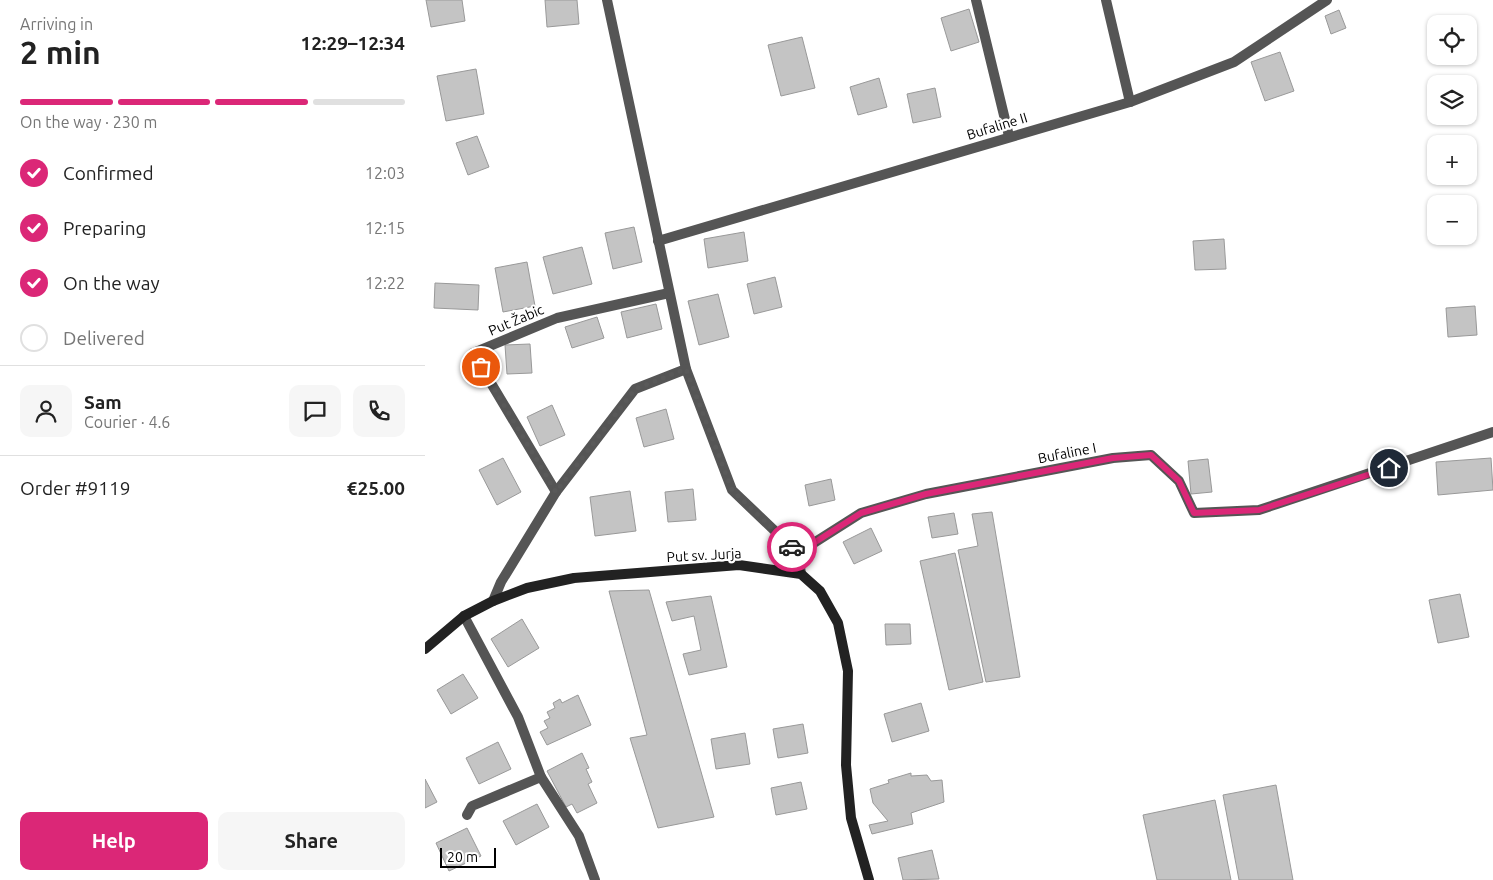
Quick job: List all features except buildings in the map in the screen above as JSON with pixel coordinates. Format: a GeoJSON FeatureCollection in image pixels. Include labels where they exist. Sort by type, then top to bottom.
{"type":"FeatureCollection","features":[{"type":"Feature","properties":{"kind":"street"},"geometry":{"type":"LineString","coordinates":[[607,0],[686,369],[732,490],[798,553],[801,574],[820,591],[841,632],[848,671],[846,765],[851,818],[869,880]]}},
{"type":"Feature","properties":{"kind":"street"},"geometry":{"type":"LineString","coordinates":[[976,0],[1009,136]]}},
{"type":"Feature","properties":{"kind":"street"},"geometry":{"type":"LineString","coordinates":[[1106,0],[1131,102]]}},
{"type":"Feature","properties":{"kind":"street","name":"Bufaline II"},"geometry":{"type":"LineString","coordinates":[[658,241],[929,162],[1009,136],[1131,102],[1234,62],[1327,0]]}},
{"type":"Feature","properties":{"kind":"street","name":"Put Žabic"},"geometry":{"type":"LineString","coordinates":[[556,492],[473,353],[557,318],[669,293]]}},
{"type":"Feature","properties":{"kind":"street"},"geometry":{"type":"LineString","coordinates":[[493,601],[501,582],[556,492],[635,389],[686,369]]}},
{"type":"Feature","properties":{"kind":"street","name":"Bufaline I"},"geometry":{"type":"LineString","coordinates":[[798,553],[861,513],[926,494],[1113,458],[1151,455],[1179,481],[1194,513],[1259,510],[1493,432]]}},
{"type":"Feature","properties":{"kind":"street","name":"Put sv. Jurja"},"geometry":{"type":"LineString","coordinates":[[425,649],[464,616],[493,601],[527,588],[583,577],[739,565],[801,574]]}},
{"type":"Feature","properties":{"kind":"street"},"geometry":{"type":"LineString","coordinates":[[464,616],[518,717],[541,777],[579,836],[595,880]]}},
{"type":"Feature","properties":{"kind":"street"},"geometry":{"type":"LineString","coordinates":[[467,814],[472,806],[541,777]]}},
{"type":"Feature","properties":{"kind":"way so far"},"geometry":{"type":"LineString","coordinates":[[481,367],[556,492],[635,389],[686,369],[732,490],[792,547]]}},
{"type":"Feature","properties":{"kind":"route"},"geometry":{"type":"LineString","coordinates":[[792,547],[798,553],[861,513],[926,494],[1113,458],[1151,455],[1179,481],[1194,513],[1259,510],[1389,468]]}}]}
